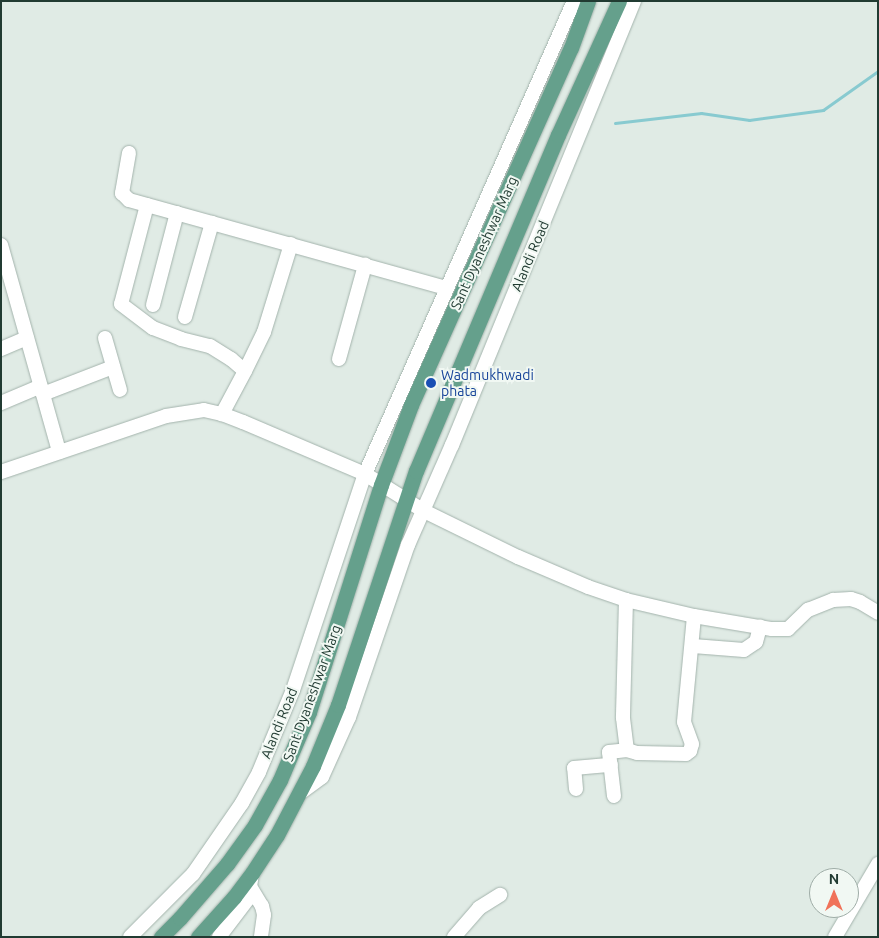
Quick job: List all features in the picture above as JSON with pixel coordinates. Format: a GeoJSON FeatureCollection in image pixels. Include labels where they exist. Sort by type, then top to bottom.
{"type":"FeatureCollection","features":[{"type":"Feature","properties":{"kind":"main road","name":"Sant Dyaneshwar Marg"},"geometry":{"type":"LineString","coordinates":[[161,937],[180,918],[226,864],[255,825],[280,780],[309,712],[382,485],[411,405],[568,56],[588,1]]}},
{"type":"Feature","properties":{"kind":"main road","name":"Sant Dyaneshwar Marg"},"geometry":{"type":"LineString","coordinates":[[198,937],[234,897],[252,881],[300,793],[338,705],[416,471],[558,135],[618,1]]}},
{"type":"Feature","properties":{"kind":"street","name":"Alandi Road"},"geometry":{"type":"LineString","coordinates":[[130,937],[194,874],[242,803],[259,772],[293,690],[365,474],[574,1]]}},
{"type":"Feature","properties":{"kind":"street","name":"Alandi Road"},"geometry":{"type":"LineString","coordinates":[[300,793],[311,787],[327,768],[358,692],[408,545],[424,511],[634,1]]}},
{"type":"Feature","properties":{"kind":"street"},"geometry":{"type":"LineString","coordinates":[[129,153],[122,193],[129,200],[446,288]]}},
{"type":"Feature","properties":{"kind":"street"},"geometry":{"type":"LineString","coordinates":[[147,205],[121,304],[152,328],[181,340],[210,346],[231,359],[245,371]]}},
{"type":"Feature","properties":{"kind":"street"},"geometry":{"type":"LineString","coordinates":[[153,305],[177,213]]}},
{"type":"Feature","properties":{"kind":"street"},"geometry":{"type":"LineString","coordinates":[[185,316],[212,223]]}},
{"type":"Feature","properties":{"kind":"street"},"geometry":{"type":"LineString","coordinates":[[222,414],[264,332],[291,244]]}},
{"type":"Feature","properties":{"kind":"street"},"geometry":{"type":"LineString","coordinates":[[1,245],[6,278],[27,338],[59,452]]}},
{"type":"Feature","properties":{"kind":"street"},"geometry":{"type":"LineString","coordinates":[[339,359],[365,265]]}},
{"type":"Feature","properties":{"kind":"street"},"geometry":{"type":"LineString","coordinates":[[1,349],[27,338]]}},
{"type":"Feature","properties":{"kind":"street"},"geometry":{"type":"LineString","coordinates":[[105,338],[120,390]]}},
{"type":"Feature","properties":{"kind":"street"},"geometry":{"type":"LineString","coordinates":[[1,403],[113,367]]}},
{"type":"Feature","properties":{"kind":"street"},"geometry":{"type":"LineString","coordinates":[[1,472],[166,416],[204,410],[222,414],[365,474],[424,511],[588,588],[626,600],[694,616],[760,628],[788,629],[808,610],[833,600],[851,599],[868,606],[878,613]]}},
{"type":"Feature","properties":{"kind":"street"},"geometry":{"type":"LineString","coordinates":[[626,600],[622,692],[627,750]]}},
{"type":"Feature","properties":{"kind":"street"},"geometry":{"type":"LineString","coordinates":[[614,796],[609,752],[627,750],[637,753],[686,754],[690,751],[692,744],[684,722],[693,646],[694,616]]}},
{"type":"Feature","properties":{"kind":"street"},"geometry":{"type":"LineString","coordinates":[[693,646],[744,650],[756,642],[760,628]]}},
{"type":"Feature","properties":{"kind":"street"},"geometry":{"type":"LineString","coordinates":[[576,789],[574,768],[610,765]]}},
{"type":"Feature","properties":{"kind":"street"},"geometry":{"type":"LineString","coordinates":[[835,937],[877,867]]}},
{"type":"Feature","properties":{"kind":"street"},"geometry":{"type":"LineString","coordinates":[[219,937],[241,911],[252,881]]}},
{"type":"Feature","properties":{"kind":"street"},"geometry":{"type":"LineString","coordinates":[[252,881],[264,915],[261,937]]}},
{"type":"Feature","properties":{"kind":"street"},"geometry":{"type":"LineString","coordinates":[[454,937],[479,908],[500,895]]}},
{"type":"Feature","properties":{"kind":"waterway"},"geometry":{"type":"LineString","coordinates":[[615,123],[701,113],[749,120],[823,110],[878,71]]}},
{"type":"Feature","properties":{"kind":"place","name":"Wadmukhwadi phata"},"geometry":{"type":"Point","coordinates":[431,383]}}]}
